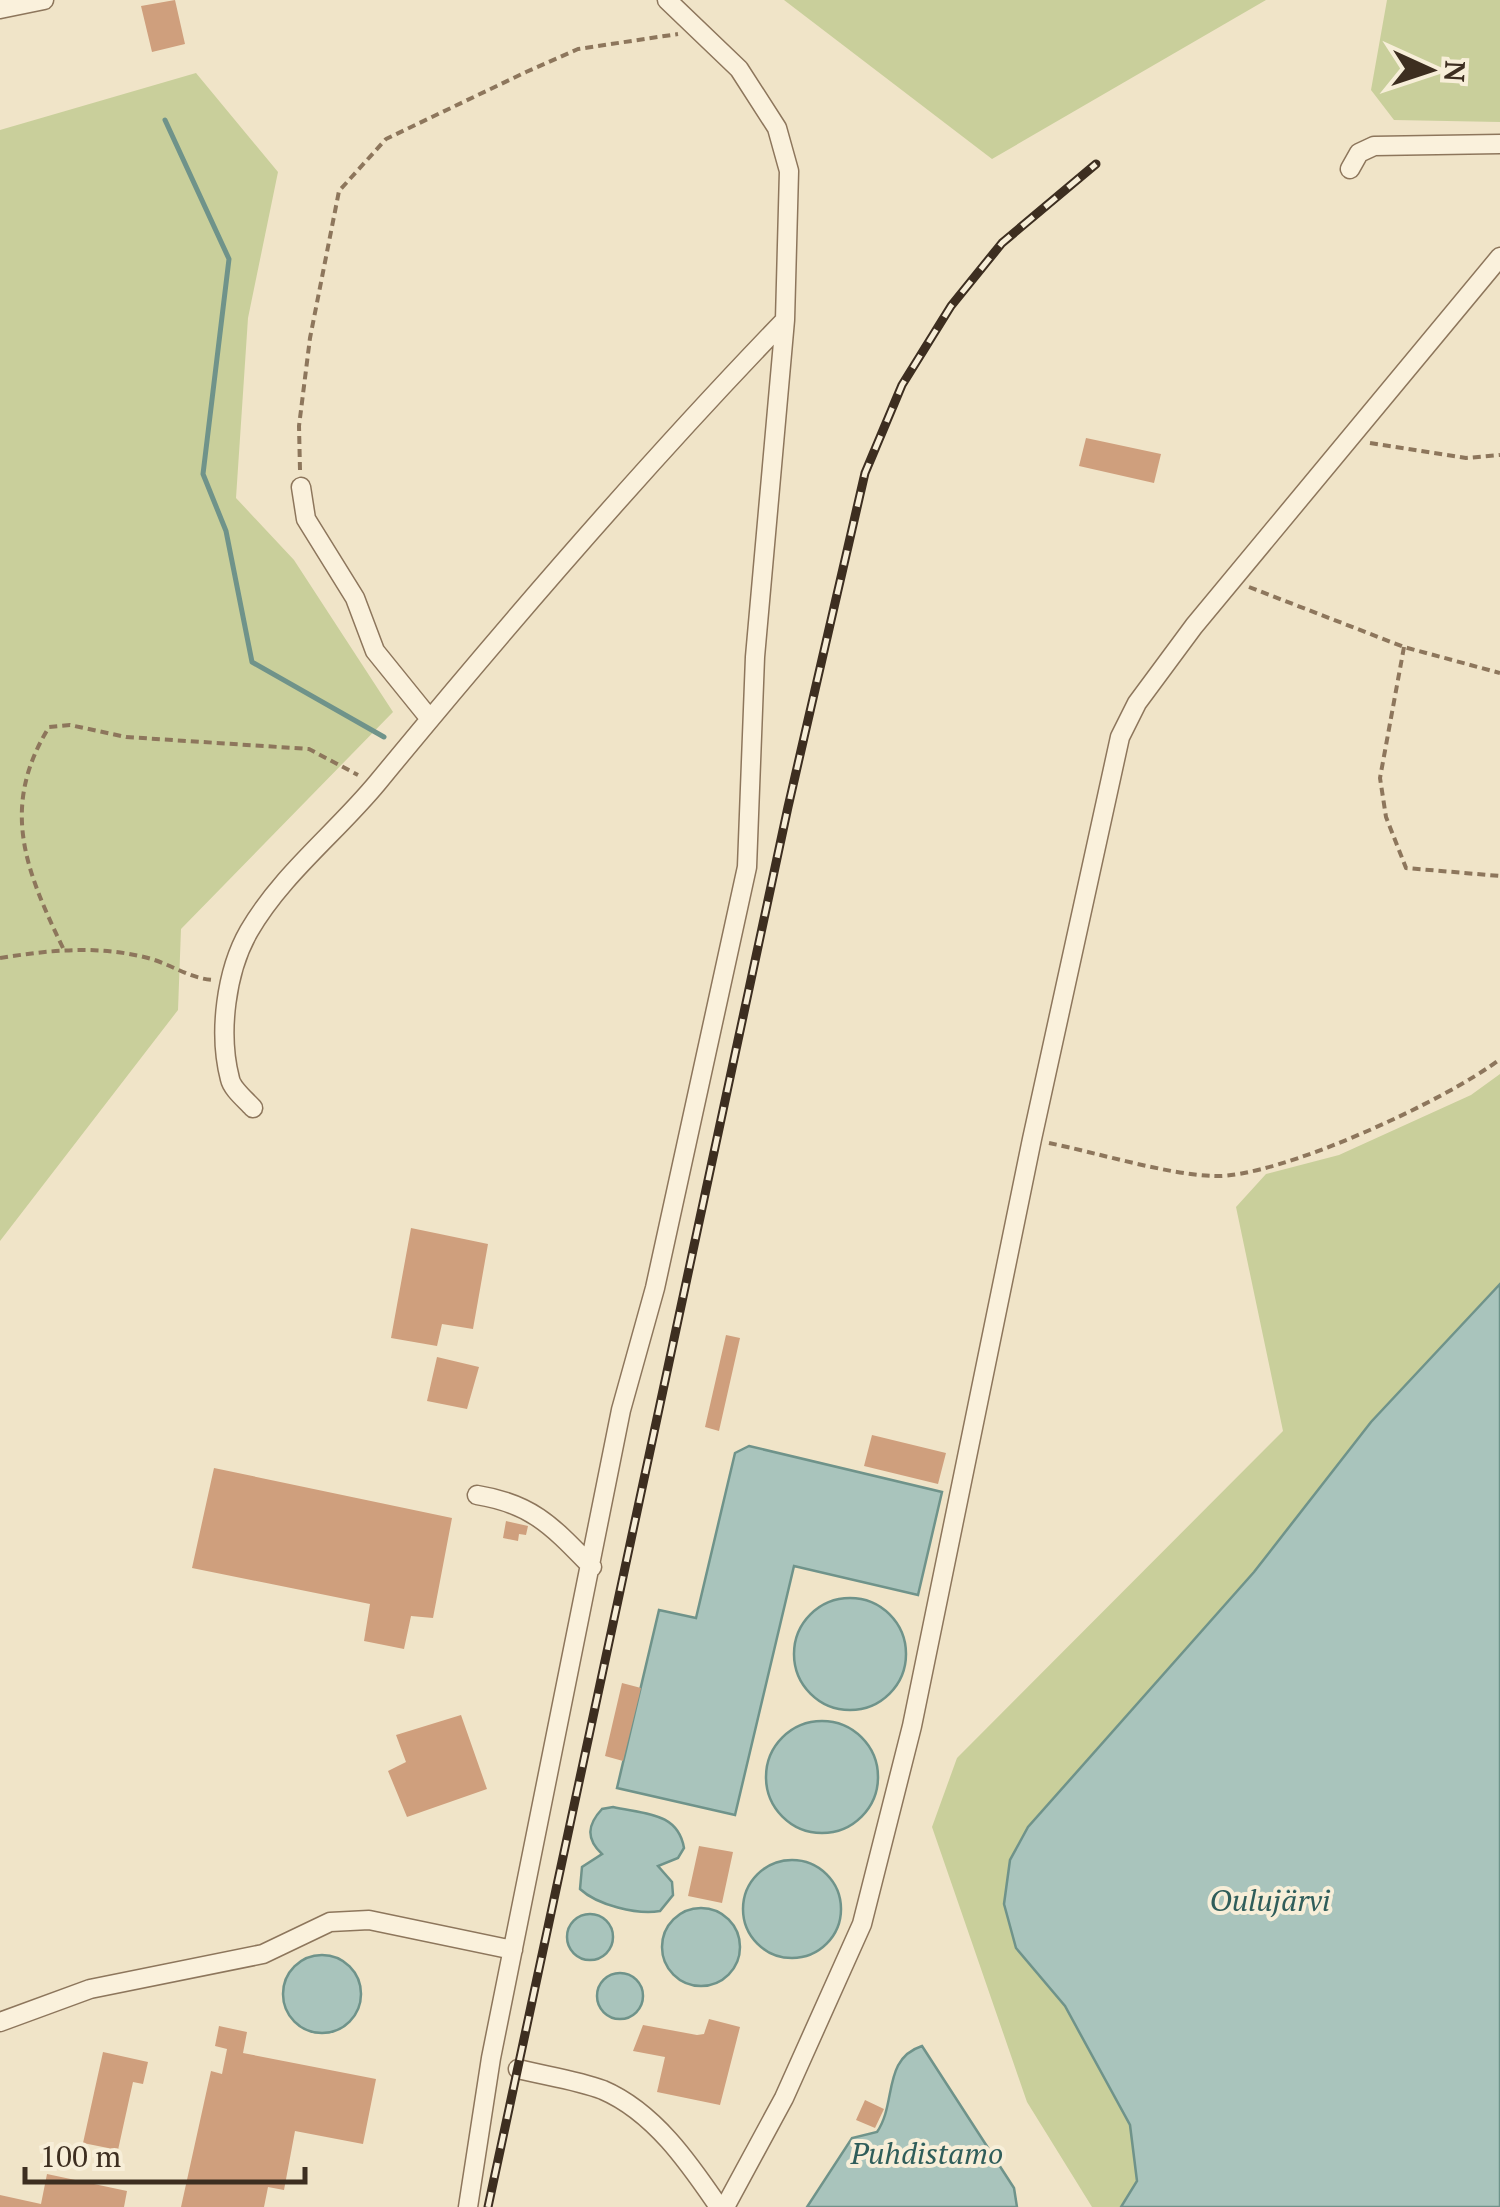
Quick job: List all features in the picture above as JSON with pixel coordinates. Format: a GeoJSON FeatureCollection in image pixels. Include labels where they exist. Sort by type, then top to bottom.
{"type":"FeatureCollection","features":[{"type":"Feature","properties":{"kind":"street"},"geometry":{"type":"LineString","coordinates":[[0,9],[44,0]]}},
{"type":"Feature","properties":{"kind":"street"},"geometry":{"type":"LineString","coordinates":[[468,2207],[513,1950],[621,1410],[655,1288],[747,866],[756,657],[785,320],[788,170],[777,128],[739,69],[667,0]]}},
{"type":"Feature","properties":{"kind":"street"},"geometry":{"type":"LineString","coordinates":[[1350,168],[1359,153],[1374,146],[1500,144]]}},
{"type":"Feature","properties":{"kind":"street"},"geometry":{"type":"LineString","coordinates":[[518,2069],[604,2090],[646,2118],[674,2146],[722,2207],[784,2098],[862,1924],[916,1708],[1032,1139],[1120,737],[1137,703],[1230,583],[1500,257]]}},
{"type":"Feature","properties":{"kind":"street"},"geometry":{"type":"LineString","coordinates":[[253,1108],[230,1082],[229,981],[260,917],[301,863],[376,786],[689,420],[785,320]]}},
{"type":"Feature","properties":{"kind":"street"},"geometry":{"type":"LineString","coordinates":[[301,487],[306,518],[348,585],[375,651],[430,719]]}},
{"type":"Feature","properties":{"kind":"street"},"geometry":{"type":"LineString","coordinates":[[477,1495],[513,1501],[534,1512],[592,1566]]}},
{"type":"Feature","properties":{"kind":"street"},"geometry":{"type":"LineString","coordinates":[[0,2022],[90,1989],[263,1954],[330,1922],[369,1920],[513,1950]]}},
{"type":"Feature","properties":{"kind":"path"},"geometry":{"type":"LineString","coordinates":[[301,487],[299,426],[310,338],[339,191],[386,139],[578,48],[702,30]]}},
{"type":"Feature","properties":{"kind":"path"},"geometry":{"type":"LineString","coordinates":[[1351,439],[1408,452],[1466,458],[1500,455]]}},
{"type":"Feature","properties":{"kind":"path"},"geometry":{"type":"LineString","coordinates":[[1230,583],[1267,590],[1404,647],[1500,672]]}},
{"type":"Feature","properties":{"kind":"path"},"geometry":{"type":"LineString","coordinates":[[1404,647],[1380,778],[1386,818],[1406,868],[1500,876]]}},
{"type":"Feature","properties":{"kind":"path"},"geometry":{"type":"LineString","coordinates":[[63,948],[31,883],[17,839],[19,790],[28,756],[48,726],[70,726],[126,737],[309,749],[376,786]]}},
{"type":"Feature","properties":{"kind":"path"},"geometry":{"type":"LineString","coordinates":[[0,958],[63,948],[126,953],[152,958],[200,980],[229,981]]}},
{"type":"Feature","properties":{"kind":"path"},"geometry":{"type":"LineString","coordinates":[[1032,1139],[1214,1176],[1244,1172],[1367,1134],[1500,1059]]}},
{"type":"Feature","properties":{"kind":"green space"},"geometry":{"type":"Polygon","coordinates":[[[784,0],[1266,0],[992,159],[784,0]]]}},
{"type":"Feature","properties":{"kind":"green space"},"geometry":{"type":"Polygon","coordinates":[[[1387,0],[1500,0],[1500,122],[1394,120],[1371,90],[1387,0]]]}},
{"type":"Feature","properties":{"kind":"green space"},"geometry":{"type":"Polygon","coordinates":[[[196,73],[278,172],[248,318],[236,498],[294,560],[393,712],[181,929],[178,1010],[0,1241],[0,130],[196,73]]]}},
{"type":"Feature","properties":{"kind":"green space"},"geometry":{"type":"Polygon","coordinates":[[[1500,1074],[1500,1284],[1371,1422],[1254,1572],[1016,1948],[1065,2006],[1131,2125],[1137,2181],[1121,2207],[1092,2207],[1027,2102],[932,1827],[957,1758],[1283,1431],[1236,1207],[1266,1174],[1339,1155],[1471,1095],[1500,1074]]]}},
{"type":"Feature","properties":{"kind":"water","name":"Oulujärvi"},"geometry":{"type":"Polygon","coordinates":[[[1500,1284],[1500,2207],[1121,2207],[1137,2181],[1130,2125],[1065,2006],[1016,1948],[1004,1904],[1010,1860],[1028,1827],[1254,1572],[1371,1422],[1500,1284]]]}},
{"type":"Feature","properties":{"kind":"water"},"geometry":{"type":"Polygon","coordinates":[[[749,1446],[942,1492],[918,1595],[794,1566],[735,1815],[617,1788],[659,1610],[696,1618],[735,1453],[749,1446]]]}},
{"type":"Feature","properties":{"kind":"water"},"geometry":{"type":"Polygon","coordinates":[[[850,1598],[871,1602],[890,1614],[902,1633],[906,1654],[902,1675],[890,1694],[871,1706],[850,1710],[829,1706],[810,1694],[798,1675],[794,1654],[798,1633],[810,1614],[829,1602],[850,1598]]]}},
{"type":"Feature","properties":{"kind":"water"},"geometry":{"type":"Polygon","coordinates":[[[822,1721],[843,1725],[862,1737],[874,1756],[878,1777],[874,1798],[862,1817],[843,1829],[822,1833],[801,1829],[782,1817],[770,1798],[766,1777],[770,1756],[782,1737],[801,1725],[822,1721]]]}},
{"type":"Feature","properties":{"kind":"water"},"geometry":{"type":"Polygon","coordinates":[[[613,1807],[658,1817],[675,1827],[680,1836],[684,1848],[678,1858],[658,1866],[672,1882],[673,1895],[660,1911],[618,1908],[580,1889],[582,1867],[602,1854],[591,1837],[593,1821],[602,1809],[613,1807]]]}},
{"type":"Feature","properties":{"kind":"water"},"geometry":{"type":"Polygon","coordinates":[[[792,1860],[811,1863],[827,1874],[838,1890],[838,1928],[827,1944],[811,1955],[792,1958],[773,1955],[757,1944],[746,1928],[743,1909],[746,1890],[757,1874],[773,1863],[792,1860]]]}},
{"type":"Feature","properties":{"kind":"water"},"geometry":{"type":"Polygon","coordinates":[[[701,1908],[716,1911],[728,1920],[737,1932],[737,1962],[728,1974],[716,1983],[701,1986],[686,1983],[674,1974],[665,1962],[662,1947],[665,1932],[674,1920],[686,1911],[701,1908]]]}},
{"type":"Feature","properties":{"kind":"water"},"geometry":{"type":"Polygon","coordinates":[[[590,1914],[606,1921],[613,1937],[606,1953],[590,1960],[574,1953],[567,1937],[574,1921],[590,1914]]]}},
{"type":"Feature","properties":{"kind":"water"},"geometry":{"type":"Polygon","coordinates":[[[322,1955],[337,1958],[349,1967],[358,1979],[358,2009],[349,2021],[337,2030],[322,2033],[307,2030],[295,2021],[286,2009],[283,1994],[286,1979],[295,1967],[307,1958],[322,1955]]]}},
{"type":"Feature","properties":{"kind":"water"},"geometry":{"type":"Polygon","coordinates":[[[620,1973],[636,1980],[643,1996],[636,2012],[620,2019],[604,2012],[597,1996],[604,1980],[620,1973]]]}},
{"type":"Feature","properties":{"kind":"water","name":"Puhdistamo"},"geometry":{"type":"Polygon","coordinates":[[[922,2046],[1014,2188],[1017,2207],[807,2207],[852,2138],[877,2132],[895,2071],[909,2052],[922,2046]]]}},
{"type":"Feature","properties":{"kind":"building"},"geometry":{"type":"Polygon","coordinates":[[[175,0],[185,44],[152,52],[141,6],[175,0]]]}},
{"type":"Feature","properties":{"kind":"building"},"geometry":{"type":"Polygon","coordinates":[[[1086,438],[1161,454],[1154,483],[1079,466],[1086,438]]]}},
{"type":"Feature","properties":{"kind":"building"},"geometry":{"type":"Polygon","coordinates":[[[411,1228],[488,1244],[473,1329],[442,1324],[437,1346],[391,1338],[411,1228]]]}},
{"type":"Feature","properties":{"kind":"building"},"geometry":{"type":"Polygon","coordinates":[[[726,1335],[740,1338],[719,1431],[705,1427],[726,1335]]]}},
{"type":"Feature","properties":{"kind":"building"},"geometry":{"type":"Polygon","coordinates":[[[437,1357],[479,1367],[467,1409],[427,1401],[437,1357]]]}},
{"type":"Feature","properties":{"kind":"building"},"geometry":{"type":"Polygon","coordinates":[[[872,1435],[946,1453],[938,1484],[864,1466],[872,1435]]]}},
{"type":"Feature","properties":{"kind":"building"},"geometry":{"type":"Polygon","coordinates":[[[214,1468],[452,1518],[433,1618],[411,1616],[404,1649],[364,1641],[370,1604],[192,1568],[214,1468]]]}},
{"type":"Feature","properties":{"kind":"building"},"geometry":{"type":"Polygon","coordinates":[[[506,1521],[528,1526],[526,1535],[519,1534],[518,1541],[503,1538],[506,1521]]]}},
{"type":"Feature","properties":{"kind":"building"},"geometry":{"type":"Polygon","coordinates":[[[622,1683],[641,1688],[623,1761],[605,1756],[622,1683]]]}},
{"type":"Feature","properties":{"kind":"building"},"geometry":{"type":"Polygon","coordinates":[[[461,1715],[487,1789],[407,1817],[388,1771],[406,1762],[396,1735],[461,1715]]]}},
{"type":"Feature","properties":{"kind":"building"},"geometry":{"type":"Polygon","coordinates":[[[699,1846],[733,1852],[722,1903],[688,1896],[699,1846]]]}},
{"type":"Feature","properties":{"kind":"building"},"geometry":{"type":"Polygon","coordinates":[[[709,2019],[740,2027],[720,2105],[657,2092],[665,2057],[633,2051],[643,2025],[697,2035],[704,2034],[709,2019]]]}},
{"type":"Feature","properties":{"kind":"building"},"geometry":{"type":"Polygon","coordinates":[[[219,2026],[247,2032],[243,2053],[376,2079],[363,2144],[295,2131],[284,2190],[268,2187],[264,2207],[181,2207],[211,2071],[222,2074],[227,2049],[215,2046],[219,2026]]]}},
{"type":"Feature","properties":{"kind":"building"},"geometry":{"type":"Polygon","coordinates":[[[103,2052],[148,2062],[143,2084],[133,2082],[118,2150],[83,2143],[103,2052]]]}},
{"type":"Feature","properties":{"kind":"building"},"geometry":{"type":"Polygon","coordinates":[[[865,2100],[884,2109],[875,2128],[856,2120],[865,2100]]]}},
{"type":"Feature","properties":{"kind":"building"},"geometry":{"type":"Polygon","coordinates":[[[47,2174],[127,2191],[124,2207],[0,2207],[0,2195],[41,2204],[47,2174]]]}},
{"type":"Feature","properties":{"kind":"waterway"},"geometry":{"type":"LineString","coordinates":[[165,120],[229,259],[203,474],[226,531],[252,662],[384,737]]}},
{"type":"Feature","properties":{"kind":"railway"},"geometry":{"type":"LineString","coordinates":[[488,2207],[788,807],[865,473],[902,385],[951,306],[1002,243],[1096,164]]}}]}
